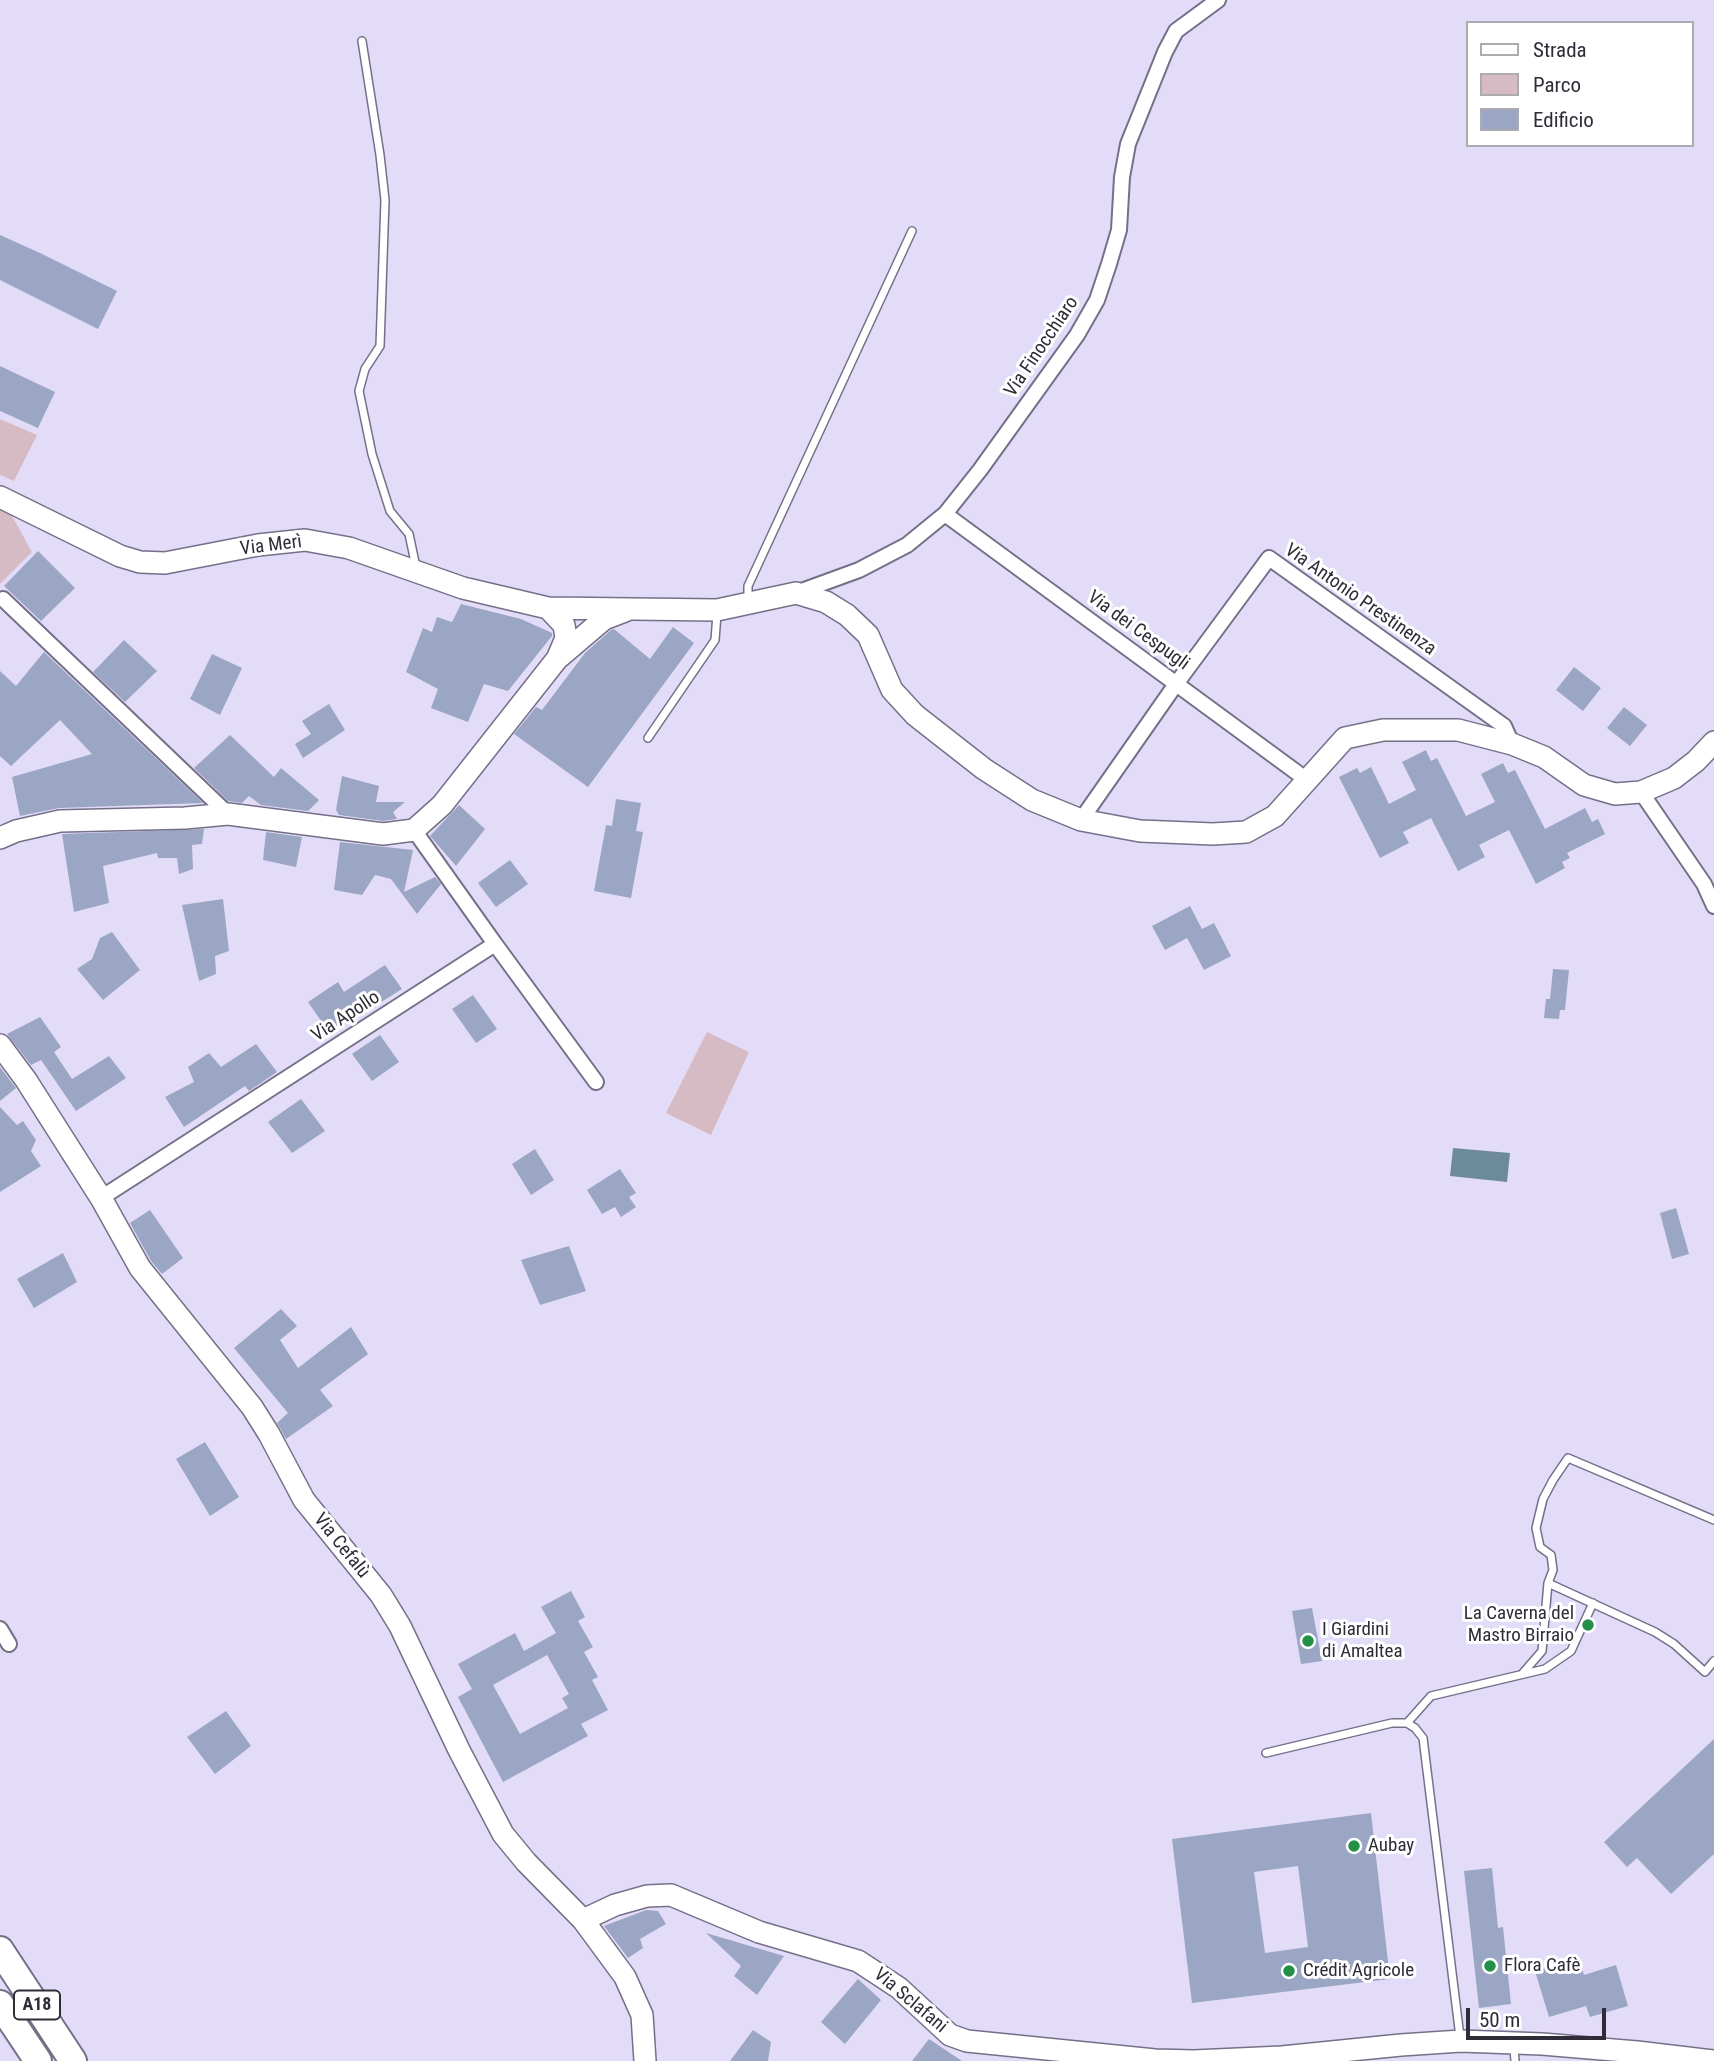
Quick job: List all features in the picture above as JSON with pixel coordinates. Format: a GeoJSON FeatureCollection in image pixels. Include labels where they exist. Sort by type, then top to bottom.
{"type":"FeatureCollection","features":[{"type":"Feature","properties":{"kind":"highway","name":"A18"},"geometry":{"type":"LineString","coordinates":[[0,1950],[72,2061]]}},
{"type":"Feature","properties":{"kind":"highway","name":"A18"},"geometry":{"type":"LineString","coordinates":[[0,2004],[37,2061]]}},
{"type":"Feature","properties":{"kind":"street","name":"Via Finocchiaro"},"geometry":{"type":"LineString","coordinates":[[796,593],[859,570],[907,545],[945,513],[980,470],[1077,335],[1097,300],[1119,230],[1122,177],[1128,145],[1164,51],[1176,31],[1218,0]]}},
{"type":"Feature","properties":{"kind":"street","name":"Via Merì"},"geometry":{"type":"LineString","coordinates":[[8,501],[120,556],[140,562],[165,563],[258,545],[305,540],[349,548],[463,588],[548,608],[718,610],[796,593]]}},
{"type":"Feature","properties":{"kind":"street","name":"Via dei Cespugli"},"geometry":{"type":"LineString","coordinates":[[945,513],[1307,780]]}},
{"type":"Feature","properties":{"kind":"street","name":"Via Antonio Prestinenza"},"geometry":{"type":"LineString","coordinates":[[1081,820],[1176,684],[1269,558],[1504,726],[1512,744]]}},
{"type":"Feature","properties":{"kind":"street"},"geometry":{"type":"LineString","coordinates":[[796,593],[826,602],[847,615],[868,635],[892,691],[915,715],[984,769],[1032,800],[1081,820],[1140,831],[1213,834],[1246,832],[1275,816],[1345,738],[1383,730],[1458,730],[1512,744],[1544,757],[1584,785],[1615,794],[1641,792],[1674,778],[1714,742]]}},
{"type":"Feature","properties":{"kind":"street"},"geometry":{"type":"LineString","coordinates":[[3,599],[228,814]]}},
{"type":"Feature","properties":{"kind":"street"},"geometry":{"type":"LineString","coordinates":[[548,608],[564,625],[566,638],[557,659]]}},
{"type":"Feature","properties":{"kind":"street"},"geometry":{"type":"LineString","coordinates":[[0,838],[16,831],[60,821],[185,818],[228,814],[383,834],[414,830],[443,805],[557,659],[604,619],[631,608]]}},
{"type":"Feature","properties":{"kind":"street"},"geometry":{"type":"LineString","coordinates":[[1641,792],[1704,884],[1714,906]]}},
{"type":"Feature","properties":{"kind":"street"},"geometry":{"type":"LineString","coordinates":[[414,830],[596,1082]]}},
{"type":"Feature","properties":{"kind":"street","name":"Via Apollo"},"geometry":{"type":"LineString","coordinates":[[101,1198],[495,944]]}},
{"type":"Feature","properties":{"kind":"street","name":"Via Cefalù"},"geometry":{"type":"LineString","coordinates":[[0,1045],[26,1080],[101,1198],[140,1268],[233,1381],[269,1434],[304,1500],[381,1595],[400,1626],[459,1750],[503,1834],[526,1862],[583,1920],[625,1977],[642,2015],[645,2061]]}},
{"type":"Feature","properties":{"kind":"street"},"geometry":{"type":"LineString","coordinates":[[0,1629],[9,1644]]}},
{"type":"Feature","properties":{"kind":"street","name":"Via Sclafani"},"geometry":{"type":"LineString","coordinates":[[583,1920],[615,1905],[647,1896],[671,1895],[759,1932],[825,1949],[858,1961],[899,1988],[950,2035],[967,2041],[1155,2060],[1304,2058],[1461,2041],[1514,2052],[1637,2052],[1713,2061]]}},
{"type":"Feature","properties":{"kind":"lane"},"geometry":{"type":"LineString","coordinates":[[362,41],[385,201],[380,346],[365,369],[359,391],[372,454],[390,511],[409,534],[417,571]]}},
{"type":"Feature","properties":{"kind":"lane"},"geometry":{"type":"LineString","coordinates":[[748,604],[748,586],[912,231]]}},
{"type":"Feature","properties":{"kind":"lane"},"geometry":{"type":"LineString","coordinates":[[648,738],[715,640],[718,610]]}},
{"type":"Feature","properties":{"kind":"lane"},"geometry":{"type":"LineString","coordinates":[[1522,1674],[1542,1651],[1548,1583],[1553,1570],[1551,1555],[1540,1548],[1536,1528],[1543,1499],[1568,1458],[1714,1520]]}},
{"type":"Feature","properties":{"kind":"lane"},"geometry":{"type":"LineString","coordinates":[[1548,1583],[1655,1632],[1674,1644],[1705,1672],[1714,1661]]}},
{"type":"Feature","properties":{"kind":"lane"},"geometry":{"type":"LineString","coordinates":[[1407,1723],[1431,1696],[1545,1669],[1571,1651],[1593,1603]]}},
{"type":"Feature","properties":{"kind":"lane"},"geometry":{"type":"LineString","coordinates":[[1266,1753],[1392,1723],[1407,1723],[1423,1738],[1461,2041]]}},
{"type":"Feature","properties":{"kind":"green space"},"geometry":{"type":"Polygon","coordinates":[[[0,419],[37,435],[14,481],[0,475],[0,419]]]}},
{"type":"Feature","properties":{"kind":"green space"},"geometry":{"type":"Polygon","coordinates":[[[0,504],[7,507],[32,552],[0,584],[0,504]]]}},
{"type":"Feature","properties":{"kind":"green space"},"geometry":{"type":"Polygon","coordinates":[[[707,1032],[749,1052],[711,1135],[666,1113],[707,1032]]]}},
{"type":"Feature","properties":{"kind":"water"},"geometry":{"type":"Polygon","coordinates":[[[1453,1148],[1510,1153],[1507,1182],[1450,1176],[1453,1148]]]}},
{"type":"Feature","properties":{"kind":"building"},"geometry":{"type":"Polygon","coordinates":[[[0,235],[117,291],[98,329],[0,280],[0,235]]]}},
{"type":"Feature","properties":{"kind":"building"},"geometry":{"type":"Polygon","coordinates":[[[0,366],[55,392],[38,428],[0,411],[0,366]]]}},
{"type":"Feature","properties":{"kind":"building"},"geometry":{"type":"Polygon","coordinates":[[[38,551],[75,588],[41,621],[4,586],[38,551]]]}},
{"type":"Feature","properties":{"kind":"building"},"geometry":{"type":"Polygon","coordinates":[[[461,604],[521,619],[552,633],[508,691],[484,684],[468,722],[431,708],[438,689],[406,672],[423,628],[432,632],[437,617],[452,622],[461,604]]]}},
{"type":"Feature","properties":{"kind":"building"},"geometry":{"type":"Polygon","coordinates":[[[673,627],[694,643],[588,787],[514,734],[536,707],[542,710],[585,653],[611,630],[614,629],[650,659],[673,627]]]}},
{"type":"Feature","properties":{"kind":"building"},"geometry":{"type":"Polygon","coordinates":[[[124,640],[157,671],[125,702],[93,672],[124,640]]]}},
{"type":"Feature","properties":{"kind":"building"},"geometry":{"type":"Polygon","coordinates":[[[44,652],[203,803],[59,808],[20,816],[12,777],[92,754],[60,720],[11,766],[0,756],[0,671],[16,686],[44,652]]]}},
{"type":"Feature","properties":{"kind":"building"},"geometry":{"type":"Polygon","coordinates":[[[212,654],[242,668],[220,715],[190,699],[212,654]]]}},
{"type":"Feature","properties":{"kind":"building"},"geometry":{"type":"Polygon","coordinates":[[[1574,667],[1601,688],[1583,711],[1556,690],[1574,667]]]}},
{"type":"Feature","properties":{"kind":"building"},"geometry":{"type":"Polygon","coordinates":[[[329,704],[345,730],[303,758],[295,744],[311,734],[302,721],[329,704]]]}},
{"type":"Feature","properties":{"kind":"building"},"geometry":{"type":"Polygon","coordinates":[[[1624,707],[1647,725],[1630,746],[1607,728],[1624,707]]]}},
{"type":"Feature","properties":{"kind":"building"},"geometry":{"type":"Polygon","coordinates":[[[230,735],[274,777],[281,768],[319,800],[308,811],[261,805],[249,796],[242,803],[228,801],[194,768],[230,735]]]}},
{"type":"Feature","properties":{"kind":"building"},"geometry":{"type":"Polygon","coordinates":[[[1426,750],[1431,761],[1437,758],[1466,816],[1495,802],[1481,774],[1503,763],[1508,773],[1515,770],[1545,829],[1585,808],[1592,822],[1598,819],[1605,834],[1567,853],[1570,858],[1562,862],[1565,868],[1536,884],[1509,830],[1479,845],[1485,857],[1458,871],[1431,818],[1403,832],[1409,843],[1380,858],[1339,777],[1357,768],[1360,773],[1371,767],[1389,804],[1416,790],[1402,762],[1426,750]]]}},
{"type":"Feature","properties":{"kind":"building"},"geometry":{"type":"Polygon","coordinates":[[[342,776],[379,786],[376,802],[405,802],[393,812],[397,819],[383,821],[339,815],[336,810],[342,776]]]}},
{"type":"Feature","properties":{"kind":"building"},"geometry":{"type":"Polygon","coordinates":[[[616,799],[641,803],[636,831],[643,832],[631,898],[594,891],[606,825],[612,826],[616,799]]]}},
{"type":"Feature","properties":{"kind":"building"},"geometry":{"type":"Polygon","coordinates":[[[459,805],[485,829],[456,866],[430,836],[459,805]]]}},
{"type":"Feature","properties":{"kind":"building"},"geometry":{"type":"Polygon","coordinates":[[[204,829],[202,844],[192,845],[193,869],[179,874],[177,858],[158,858],[157,853],[103,866],[109,903],[74,912],[62,834],[204,829]]]}},
{"type":"Feature","properties":{"kind":"building"},"geometry":{"type":"Polygon","coordinates":[[[266,832],[302,837],[296,867],[263,860],[266,832]]]}},
{"type":"Feature","properties":{"kind":"building"},"geometry":{"type":"Polygon","coordinates":[[[340,842],[413,850],[404,892],[435,877],[441,884],[417,914],[391,879],[375,875],[362,895],[334,890],[340,842]]]}},
{"type":"Feature","properties":{"kind":"building"},"geometry":{"type":"Polygon","coordinates":[[[510,860],[528,884],[496,907],[478,883],[510,860]]]}},
{"type":"Feature","properties":{"kind":"building"},"geometry":{"type":"Polygon","coordinates":[[[223,899],[229,951],[215,956],[216,974],[199,981],[182,905],[223,899]]]}},
{"type":"Feature","properties":{"kind":"building"},"geometry":{"type":"Polygon","coordinates":[[[1190,906],[1202,929],[1214,923],[1231,956],[1204,970],[1187,938],[1165,950],[1152,926],[1190,906]]]}},
{"type":"Feature","properties":{"kind":"building"},"geometry":{"type":"Polygon","coordinates":[[[112,932],[140,970],[103,1000],[77,969],[92,959],[100,938],[112,932]]]}},
{"type":"Feature","properties":{"kind":"building"},"geometry":{"type":"Polygon","coordinates":[[[385,965],[402,989],[330,1034],[308,1002],[338,982],[344,992],[385,965]]]}},
{"type":"Feature","properties":{"kind":"building"},"geometry":{"type":"Polygon","coordinates":[[[1553,969],[1569,970],[1565,1010],[1560,1010],[1559,1019],[1544,1018],[1546,999],[1550,999],[1553,969]]]}},
{"type":"Feature","properties":{"kind":"building"},"geometry":{"type":"Polygon","coordinates":[[[473,995],[497,1029],[476,1043],[452,1009],[473,995]]]}},
{"type":"Feature","properties":{"kind":"building"},"geometry":{"type":"Polygon","coordinates":[[[40,1017],[61,1047],[54,1052],[72,1079],[109,1056],[126,1078],[76,1111],[41,1060],[31,1065],[7,1034],[40,1017]]]}},
{"type":"Feature","properties":{"kind":"building"},"geometry":{"type":"Polygon","coordinates":[[[380,1035],[399,1062],[372,1081],[352,1054],[380,1035]]]}},
{"type":"Feature","properties":{"kind":"building"},"geometry":{"type":"Polygon","coordinates":[[[256,1044],[277,1072],[249,1091],[245,1086],[184,1127],[165,1097],[194,1082],[188,1067],[209,1053],[221,1067],[256,1044]]]}},
{"type":"Feature","properties":{"kind":"building"},"geometry":{"type":"Polygon","coordinates":[[[0,1067],[16,1088],[0,1101],[0,1067]]]}},
{"type":"Feature","properties":{"kind":"building"},"geometry":{"type":"Polygon","coordinates":[[[301,1099],[325,1131],[292,1153],[268,1122],[301,1099]]]}},
{"type":"Feature","properties":{"kind":"building"},"geometry":{"type":"Polygon","coordinates":[[[0,1107],[17,1125],[23,1121],[36,1140],[31,1151],[41,1166],[0,1192],[0,1107]]]}},
{"type":"Feature","properties":{"kind":"building"},"geometry":{"type":"Polygon","coordinates":[[[535,1149],[554,1180],[531,1195],[512,1164],[535,1149]]]}},
{"type":"Feature","properties":{"kind":"building"},"geometry":{"type":"Polygon","coordinates":[[[620,1169],[636,1193],[629,1197],[636,1207],[621,1217],[615,1207],[602,1214],[587,1190],[620,1169]]]}},
{"type":"Feature","properties":{"kind":"building"},"geometry":{"type":"Polygon","coordinates":[[[1676,1208],[1689,1254],[1672,1259],[1660,1213],[1676,1208]]]}},
{"type":"Feature","properties":{"kind":"building"},"geometry":{"type":"Polygon","coordinates":[[[150,1210],[183,1258],[162,1274],[151,1261],[130,1223],[150,1210]]]}},
{"type":"Feature","properties":{"kind":"building"},"geometry":{"type":"Polygon","coordinates":[[[569,1246],[586,1291],[540,1305],[521,1260],[569,1246]]]}},
{"type":"Feature","properties":{"kind":"building"},"geometry":{"type":"Polygon","coordinates":[[[63,1253],[77,1282],[34,1308],[17,1279],[63,1253]]]}},
{"type":"Feature","properties":{"kind":"building"},"geometry":{"type":"Polygon","coordinates":[[[281,1309],[297,1326],[280,1340],[298,1368],[351,1327],[368,1354],[320,1390],[333,1406],[286,1439],[277,1423],[288,1413],[234,1348],[281,1309]]]}},
{"type":"Feature","properties":{"kind":"building"},"geometry":{"type":"Polygon","coordinates":[[[205,1442],[239,1497],[210,1516],[176,1459],[205,1442]]]}},
{"type":"Feature","properties":{"kind":"building"},"geometry":{"type":"Polygon","coordinates":[[[571,1591],[585,1617],[578,1621],[593,1647],[584,1652],[598,1677],[592,1680],[608,1710],[581,1724],[588,1736],[503,1782],[458,1697],[472,1689],[458,1664],[515,1633],[524,1651],[556,1633],[541,1607],[571,1591]],[[547,1655],[493,1685],[520,1734],[568,1708],[562,1698],[569,1694],[547,1655]]]}},
{"type":"Feature","properties":{"kind":"building","name":"I Giardini di Amaltea"},"geometry":{"type":"Polygon","coordinates":[[[1312,1608],[1322,1661],[1301,1664],[1292,1611],[1312,1608]]]}},
{"type":"Feature","properties":{"kind":"building"},"geometry":{"type":"Polygon","coordinates":[[[226,1711],[251,1746],[215,1774],[187,1737],[226,1711]]]}},
{"type":"Feature","properties":{"kind":"building"},"geometry":{"type":"Polygon","coordinates":[[[1714,1739],[1714,1854],[1671,1894],[1637,1858],[1627,1867],[1604,1842],[1714,1739]]]}},
{"type":"Feature","properties":{"kind":"building"},"geometry":{"type":"Polygon","coordinates":[[[1371,1813],[1390,1979],[1192,2003],[1172,1839],[1371,1813]],[[1298,1866],[1254,1872],[1265,1953],[1308,1947],[1298,1866]]]}},
{"type":"Feature","properties":{"kind":"building","name":"Flora Cafè"},"geometry":{"type":"Polygon","coordinates":[[[1492,1868],[1498,1928],[1503,1927],[1511,2004],[1479,2008],[1464,1871],[1492,1868]]]}},
{"type":"Feature","properties":{"kind":"building"},"geometry":{"type":"Polygon","coordinates":[[[646,1910],[658,1911],[666,1924],[640,1939],[643,1948],[628,1958],[604,1926],[646,1910]]]}},
{"type":"Feature","properties":{"kind":"building"},"geometry":{"type":"Polygon","coordinates":[[[706,1933],[784,1956],[757,1995],[734,1976],[741,1966],[706,1933]]]}},
{"type":"Feature","properties":{"kind":"building"},"geometry":{"type":"Polygon","coordinates":[[[1579,1958],[1584,1975],[1616,1965],[1628,2006],[1590,2017],[1586,2006],[1549,2017],[1535,1971],[1579,1958]]]}},
{"type":"Feature","properties":{"kind":"building"},"geometry":{"type":"Polygon","coordinates":[[[858,1979],[881,2000],[845,2044],[821,2022],[858,1979]]]}},
{"type":"Feature","properties":{"kind":"building"},"geometry":{"type":"Polygon","coordinates":[[[753,2030],[771,2042],[768,2061],[730,2061],[753,2030]]]}},
{"type":"Feature","properties":{"kind":"building"},"geometry":{"type":"Polygon","coordinates":[[[929,2039],[962,2061],[912,2061],[929,2039]]]}},
{"type":"Feature","properties":{"kind":"place","name":"La Caverna del Mastro Birraio"},"geometry":{"type":"Point","coordinates":[1588,1625]}},
{"type":"Feature","properties":{"kind":"place","name":"I Giardini di Amaltea"},"geometry":{"type":"Point","coordinates":[1308,1641]}},
{"type":"Feature","properties":{"kind":"place","name":"Aubay"},"geometry":{"type":"Point","coordinates":[1354,1846]}},
{"type":"Feature","properties":{"kind":"place","name":"Flora Cafè"},"geometry":{"type":"Point","coordinates":[1490,1966]}},
{"type":"Feature","properties":{"kind":"place","name":"Crédit Agricole"},"geometry":{"type":"Point","coordinates":[1289,1971]}}]}
